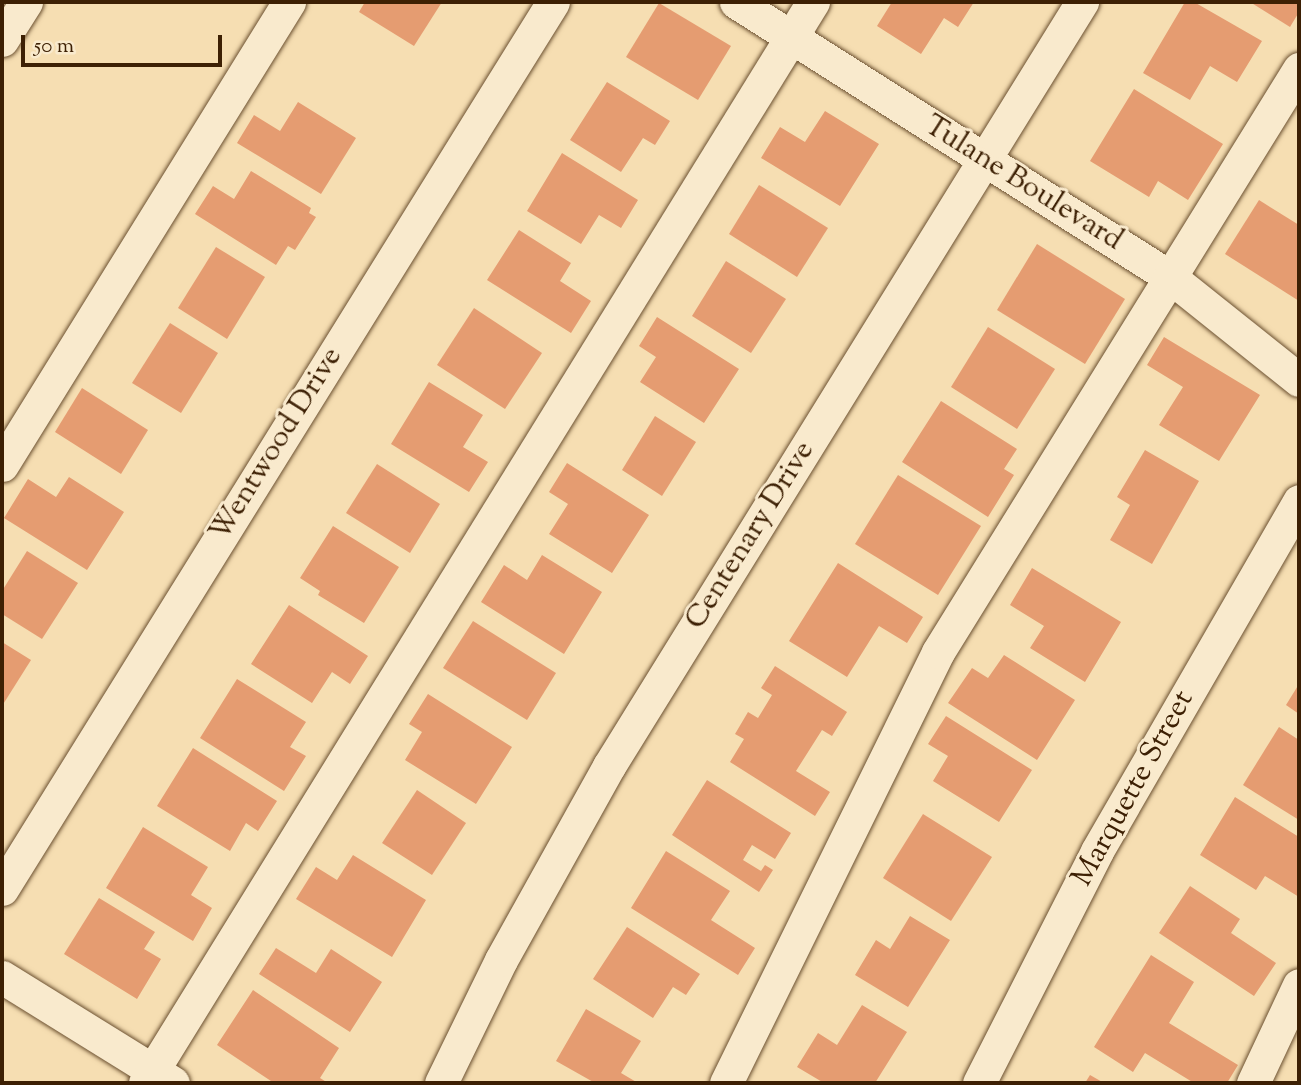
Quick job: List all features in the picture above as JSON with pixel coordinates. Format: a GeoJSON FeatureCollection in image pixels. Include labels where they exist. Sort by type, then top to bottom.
{"type":"FeatureCollection","features":[{"type":"Feature","properties":{"kind":"street"},"geometry":{"type":"LineString","coordinates":[[2,40],[26,2]]}},
{"type":"Feature","properties":{"kind":"street"},"geometry":{"type":"LineString","coordinates":[[2,465],[289,2]]}},
{"type":"Feature","properties":{"kind":"street","name":"Wentwood Drive"},"geometry":{"type":"LineString","coordinates":[[2,889],[553,2]]}},
{"type":"Feature","properties":{"kind":"street","name":"Tulane Boulevard"},"geometry":{"type":"LineString","coordinates":[[736,2],[1170,277],[1299,380]]}},
{"type":"Feature","properties":{"kind":"street"},"geometry":{"type":"LineString","coordinates":[[2,977],[157,1079],[813,2]]}},
{"type":"Feature","properties":{"kind":"street","name":"Centenary Drive"},"geometry":{"type":"LineString","coordinates":[[441,1083],[501,961],[609,766],[1082,2]]}},
{"type":"Feature","properties":{"kind":"street"},"geometry":{"type":"LineString","coordinates":[[726,1083],[938,652],[1299,69]]}},
{"type":"Feature","properties":{"kind":"street","name":"Marquette Street"},"geometry":{"type":"LineString","coordinates":[[979,1083],[1097,851],[1299,501]]}},
{"type":"Feature","properties":{"kind":"street"},"geometry":{"type":"LineString","coordinates":[[1253,1083],[1299,985]]}},
{"type":"Feature","properties":{"kind":"building"},"geometry":{"type":"Polygon","coordinates":[[[365,2],[442,2],[414,46],[359,12],[365,2]]]}},
{"type":"Feature","properties":{"kind":"building"},"geometry":{"type":"Polygon","coordinates":[[[892,2],[974,2],[958,27],[944,18],[921,54],[877,26],[892,2]]]}},
{"type":"Feature","properties":{"kind":"building"},"geometry":{"type":"Polygon","coordinates":[[[1185,2],[1194,2],[1262,41],[1237,82],[1210,66],[1190,100],[1143,73],[1185,2]]]}},
{"type":"Feature","properties":{"kind":"building"},"geometry":{"type":"Polygon","coordinates":[[[1250,2],[1299,2],[1299,12],[1290,27],[1250,2]]]}},
{"type":"Feature","properties":{"kind":"building"},"geometry":{"type":"Polygon","coordinates":[[[659,3],[731,46],[698,100],[626,57],[659,3]]]}},
{"type":"Feature","properties":{"kind":"building"},"geometry":{"type":"Polygon","coordinates":[[[607,82],[670,121],[655,145],[643,138],[621,172],[570,140],[607,82]]]}},
{"type":"Feature","properties":{"kind":"building"},"geometry":{"type":"Polygon","coordinates":[[[1134,89],[1223,144],[1188,200],[1158,181],[1149,197],[1090,161],[1134,89]]]}},
{"type":"Feature","properties":{"kind":"building"},"geometry":{"type":"Polygon","coordinates":[[[298,102],[356,138],[321,194],[237,143],[254,115],[280,131],[298,102]]]}},
{"type":"Feature","properties":{"kind":"building"},"geometry":{"type":"Polygon","coordinates":[[[825,111],[879,144],[840,206],[761,158],[780,127],[805,142],[825,111]]]}},
{"type":"Feature","properties":{"kind":"building"},"geometry":{"type":"Polygon","coordinates":[[[562,153],[638,200],[621,228],[599,215],[581,244],[527,211],[562,153]]]}},
{"type":"Feature","properties":{"kind":"building"},"geometry":{"type":"Polygon","coordinates":[[[251,171],[311,208],[309,213],[316,217],[295,250],[288,246],[276,265],[195,214],[213,186],[234,199],[251,171]]]}},
{"type":"Feature","properties":{"kind":"building"},"geometry":{"type":"Polygon","coordinates":[[[759,185],[828,228],[797,277],[729,234],[759,185]]]}},
{"type":"Feature","properties":{"kind":"building"},"geometry":{"type":"Polygon","coordinates":[[[1259,200],[1299,225],[1299,301],[1225,254],[1259,200]]]}},
{"type":"Feature","properties":{"kind":"building"},"geometry":{"type":"Polygon","coordinates":[[[519,230],[571,263],[560,281],[591,301],[571,333],[487,280],[519,230]]]}},
{"type":"Feature","properties":{"kind":"building"},"geometry":{"type":"Polygon","coordinates":[[[1037,244],[1125,299],[1085,364],[997,310],[1037,244]]]}},
{"type":"Feature","properties":{"kind":"building"},"geometry":{"type":"Polygon","coordinates":[[[216,247],[265,277],[227,339],[178,308],[216,247]]]}},
{"type":"Feature","properties":{"kind":"building"},"geometry":{"type":"Polygon","coordinates":[[[726,261],[786,299],[751,353],[692,316],[726,261]]]}},
{"type":"Feature","properties":{"kind":"building"},"geometry":{"type":"Polygon","coordinates":[[[474,308],[542,353],[505,409],[437,365],[474,308]]]}},
{"type":"Feature","properties":{"kind":"building"},"geometry":{"type":"Polygon","coordinates":[[[657,317],[739,369],[704,423],[640,382],[656,357],[639,346],[657,317]]]}},
{"type":"Feature","properties":{"kind":"building"},"geometry":{"type":"Polygon","coordinates":[[[170,323],[218,353],[181,413],[132,383],[170,323]]]}},
{"type":"Feature","properties":{"kind":"building"},"geometry":{"type":"Polygon","coordinates":[[[988,327],[1055,369],[1017,429],[951,387],[988,327]]]}},
{"type":"Feature","properties":{"kind":"building"},"geometry":{"type":"Polygon","coordinates":[[[1164,337],[1260,395],[1219,461],[1159,425],[1183,387],[1147,365],[1164,337]]]}},
{"type":"Feature","properties":{"kind":"building"},"geometry":{"type":"Polygon","coordinates":[[[429,382],[483,415],[463,447],[488,462],[469,492],[391,444],[429,382]]]}},
{"type":"Feature","properties":{"kind":"building"},"geometry":{"type":"Polygon","coordinates":[[[82,388],[148,430],[121,474],[55,432],[82,388]]]}},
{"type":"Feature","properties":{"kind":"building"},"geometry":{"type":"Polygon","coordinates":[[[941,401],[1017,449],[1004,469],[1014,475],[988,517],[902,462],[941,401]]]}},
{"type":"Feature","properties":{"kind":"building"},"geometry":{"type":"Polygon","coordinates":[[[655,416],[696,442],[662,496],[622,470],[655,416]]]}},
{"type":"Feature","properties":{"kind":"building"},"geometry":{"type":"Polygon","coordinates":[[[1145,450],[1199,481],[1152,564],[1110,540],[1130,505],[1117,497],[1145,450]]]}},
{"type":"Feature","properties":{"kind":"building"},"geometry":{"type":"Polygon","coordinates":[[[567,463],[649,515],[612,573],[549,534],[568,504],[549,492],[567,463]]]}},
{"type":"Feature","properties":{"kind":"building"},"geometry":{"type":"Polygon","coordinates":[[[377,464],[440,504],[410,553],[346,513],[377,464]]]}},
{"type":"Feature","properties":{"kind":"building"},"geometry":{"type":"Polygon","coordinates":[[[898,475],[981,526],[938,595],[855,544],[898,475]]]}},
{"type":"Feature","properties":{"kind":"building"},"geometry":{"type":"Polygon","coordinates":[[[69,477],[124,512],[87,570],[4,518],[28,479],[56,497],[69,477]]]}},
{"type":"Feature","properties":{"kind":"building"},"geometry":{"type":"Polygon","coordinates":[[[333,526],[399,567],[364,623],[318,595],[320,591],[300,578],[333,526]]]}},
{"type":"Feature","properties":{"kind":"building"},"geometry":{"type":"Polygon","coordinates":[[[27,551],[78,583],[42,639],[2,614],[2,591],[27,551]]]}},
{"type":"Feature","properties":{"kind":"building"},"geometry":{"type":"Polygon","coordinates":[[[542,555],[602,592],[564,654],[481,602],[504,565],[527,580],[542,555]]]}},
{"type":"Feature","properties":{"kind":"building"},"geometry":{"type":"Polygon","coordinates":[[[838,563],[923,617],[907,643],[879,626],[847,677],[789,641],[838,563]]]}},
{"type":"Feature","properties":{"kind":"building"},"geometry":{"type":"Polygon","coordinates":[[[1032,568],[1121,622],[1085,682],[1030,648],[1044,626],[1010,605],[1032,568]]]}},
{"type":"Feature","properties":{"kind":"building"},"geometry":{"type":"Polygon","coordinates":[[[289,605],[368,656],[350,684],[332,672],[312,703],[251,664],[289,605]]]}},
{"type":"Feature","properties":{"kind":"building"},"geometry":{"type":"Polygon","coordinates":[[[473,621],[556,673],[527,720],[443,668],[473,621]]]}},
{"type":"Feature","properties":{"kind":"building"},"geometry":{"type":"Polygon","coordinates":[[[2,642],[31,660],[2,706],[2,642]]]}},
{"type":"Feature","properties":{"kind":"building"},"geometry":{"type":"Polygon","coordinates":[[[1004,655],[1075,700],[1037,760],[948,703],[972,668],[988,678],[1004,655]]]}},
{"type":"Feature","properties":{"kind":"building"},"geometry":{"type":"Polygon","coordinates":[[[775,666],[847,712],[832,736],[822,730],[796,771],[830,792],[815,816],[730,762],[744,739],[735,734],[748,712],[758,718],[772,695],[761,688],[775,666]]]}},
{"type":"Feature","properties":{"kind":"building"},"geometry":{"type":"Polygon","coordinates":[[[237,679],[306,722],[290,747],[306,756],[284,791],[200,738],[237,679]]]}},
{"type":"Feature","properties":{"kind":"building"},"geometry":{"type":"Polygon","coordinates":[[[1299,684],[1299,714],[1286,705],[1299,684]]]}},
{"type":"Feature","properties":{"kind":"building"},"geometry":{"type":"Polygon","coordinates":[[[428,694],[512,747],[476,804],[405,760],[422,732],[409,724],[428,694]]]}},
{"type":"Feature","properties":{"kind":"building"},"geometry":{"type":"Polygon","coordinates":[[[946,716],[1032,770],[999,822],[933,781],[948,756],[928,744],[946,716]]]}},
{"type":"Feature","properties":{"kind":"building"},"geometry":{"type":"Polygon","coordinates":[[[1279,727],[1299,740],[1299,820],[1243,785],[1279,727]]]}},
{"type":"Feature","properties":{"kind":"building"},"geometry":{"type":"Polygon","coordinates":[[[193,748],[277,801],[258,831],[246,823],[230,851],[157,806],[193,748]]]}},
{"type":"Feature","properties":{"kind":"building"},"geometry":{"type":"Polygon","coordinates":[[[707,780],[791,833],[775,859],[752,845],[743,860],[761,871],[765,865],[773,870],[759,892],[672,835],[707,780]]]}},
{"type":"Feature","properties":{"kind":"building"},"geometry":{"type":"Polygon","coordinates":[[[417,790],[466,823],[432,875],[382,843],[417,790]]]}},
{"type":"Feature","properties":{"kind":"building"},"geometry":{"type":"Polygon","coordinates":[[[1235,797],[1299,837],[1299,897],[1265,876],[1256,890],[1200,855],[1235,797]]]}},
{"type":"Feature","properties":{"kind":"building"},"geometry":{"type":"Polygon","coordinates":[[[923,814],[992,857],[951,921],[883,878],[923,814]]]}},
{"type":"Feature","properties":{"kind":"building"},"geometry":{"type":"Polygon","coordinates":[[[143,827],[208,867],[191,895],[212,908],[193,941],[106,888],[143,827]]]}},
{"type":"Feature","properties":{"kind":"building"},"geometry":{"type":"Polygon","coordinates":[[[666,851],[730,891],[711,920],[755,948],[738,975],[631,908],[666,851]]]}},
{"type":"Feature","properties":{"kind":"building"},"geometry":{"type":"Polygon","coordinates":[[[353,855],[426,900],[392,957],[296,899],[316,867],[337,880],[353,855]]]}},
{"type":"Feature","properties":{"kind":"building"},"geometry":{"type":"Polygon","coordinates":[[[1190,886],[1240,919],[1231,933],[1276,963],[1254,996],[1159,933],[1190,886]]]}},
{"type":"Feature","properties":{"kind":"building"},"geometry":{"type":"Polygon","coordinates":[[[99,898],[155,932],[144,949],[161,959],[137,999],[64,954],[99,898]]]}},
{"type":"Feature","properties":{"kind":"building"},"geometry":{"type":"Polygon","coordinates":[[[910,916],[950,940],[908,1007],[855,975],[876,940],[890,949],[910,916]]]}},
{"type":"Feature","properties":{"kind":"building"},"geometry":{"type":"Polygon","coordinates":[[[627,927],[700,974],[686,995],[673,987],[653,1018],[593,979],[627,927]]]}},
{"type":"Feature","properties":{"kind":"building"},"geometry":{"type":"Polygon","coordinates":[[[276,948],[316,973],[331,949],[382,982],[350,1032],[259,974],[276,948]]]}},
{"type":"Feature","properties":{"kind":"building"},"geometry":{"type":"Polygon","coordinates":[[[1151,955],[1194,982],[1169,1023],[1238,1065],[1227,1083],[1194,1083],[1145,1053],[1133,1072],[1094,1047],[1151,955]]]}},
{"type":"Feature","properties":{"kind":"building"},"geometry":{"type":"Polygon","coordinates":[[[253,990],[339,1048],[320,1078],[328,1083],[274,1083],[217,1045],[253,990]]]}},
{"type":"Feature","properties":{"kind":"building"},"geometry":{"type":"Polygon","coordinates":[[[862,1005],[907,1032],[875,1083],[824,1083],[797,1067],[818,1033],[837,1045],[862,1005]]]}},
{"type":"Feature","properties":{"kind":"building"},"geometry":{"type":"Polygon","coordinates":[[[586,1009],[641,1041],[621,1073],[638,1083],[595,1083],[556,1061],[586,1009]]]}},
{"type":"Feature","properties":{"kind":"building"},"geometry":{"type":"Polygon","coordinates":[[[1090,1075],[1104,1083],[1085,1083],[1090,1075]]]}}]}
